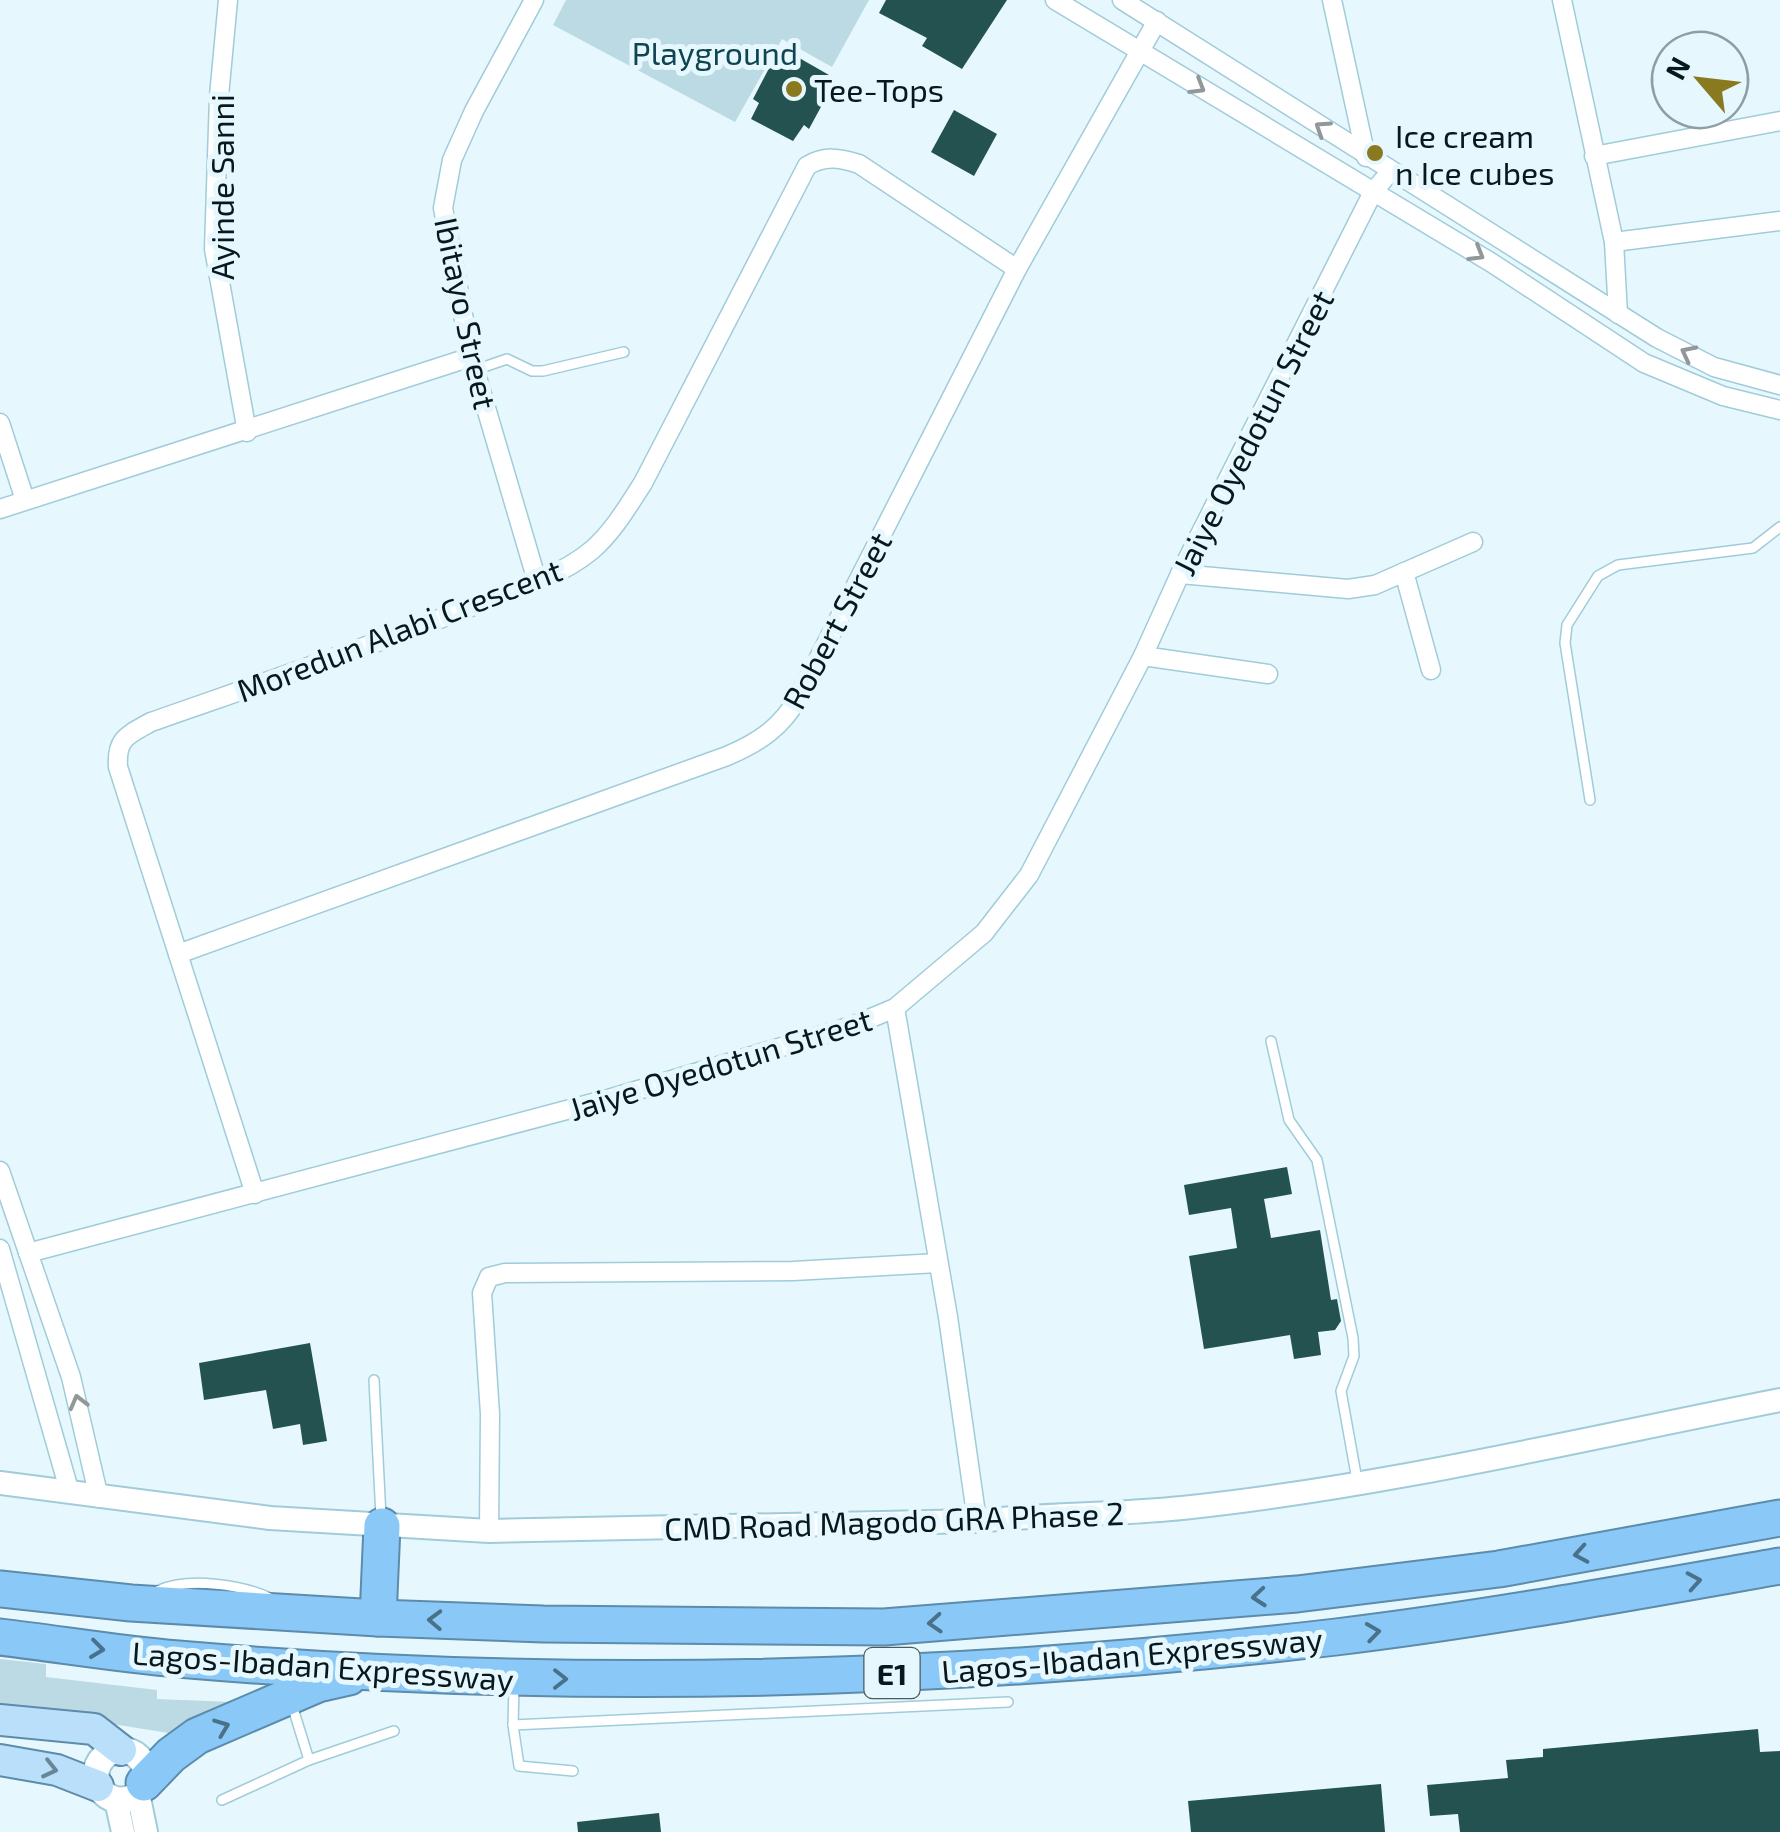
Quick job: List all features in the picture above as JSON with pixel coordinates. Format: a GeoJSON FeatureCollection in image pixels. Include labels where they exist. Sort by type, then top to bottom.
{"type":"FeatureCollection","features":[{"type":"Feature","properties":{"kind":"highway","name":"Lagos-Ibadan Expressway"},"geometry":{"type":"LineString","coordinates":[[0,1589],[306,1615],[543,1624],[884,1627],[1297,1594],[1499,1569],[1780,1518]]}},
{"type":"Feature","properties":{"kind":"highway"},"geometry":{"type":"LineString","coordinates":[[378,1618],[382,1526]]}},
{"type":"Feature","properties":{"kind":"highway","name":"Lagos-Ibadan Expressway"},"geometry":{"type":"LineString","coordinates":[[0,1637],[162,1658],[275,1680],[382,1670],[515,1679],[753,1679],[943,1670],[1334,1637],[1504,1614],[1780,1566]]}},
{"type":"Feature","properties":{"kind":"highway"},"geometry":{"type":"LineString","coordinates":[[124,1790],[275,1680]]}},
{"type":"Feature","properties":{"kind":"main road"},"geometry":{"type":"LineString","coordinates":[[0,1720],[94,1729],[121,1750],[138,1757],[146,1774],[124,1790]]}},
{"type":"Feature","properties":{"kind":"main road"},"geometry":{"type":"LineString","coordinates":[[121,1750],[105,1755],[96,1769],[124,1790]]}},
{"type":"Feature","properties":{"kind":"main road"},"geometry":{"type":"LineString","coordinates":[[0,1760],[58,1770],[124,1790]]}},
{"type":"Feature","properties":{"kind":"street","name":"Ayinde Sanni"},"geometry":{"type":"LineString","coordinates":[[228,0],[219,96],[214,249],[247,432]]}},
{"type":"Feature","properties":{"kind":"street","name":"Ibitayo Street"},"geometry":{"type":"LineString","coordinates":[[534,0],[459,144],[443,208],[473,363],[536,581]]}},
{"type":"Feature","properties":{"kind":"street"},"geometry":{"type":"LineString","coordinates":[[1055,0],[1492,263],[1644,363],[1690,384],[1780,410]]}},
{"type":"Feature","properties":{"kind":"street"},"geometry":{"type":"LineString","coordinates":[[1122,0],[1618,314],[1714,367],[1780,385]]}},
{"type":"Feature","properties":{"kind":"street"},"geometry":{"type":"LineString","coordinates":[[1332,0],[1366,156]]}},
{"type":"Feature","properties":{"kind":"street"},"geometry":{"type":"LineString","coordinates":[[1562,0],[1614,242],[1618,314]]}},
{"type":"Feature","properties":{"kind":"street","name":"Robert Street"},"geometry":{"type":"LineString","coordinates":[[178,954],[709,763],[764,738],[779,726],[800,695],[1017,268],[1157,20]]}},
{"type":"Feature","properties":{"kind":"street"},"geometry":{"type":"LineString","coordinates":[[1594,156],[1780,121]]}},
{"type":"Feature","properties":{"kind":"street","name":"Moredun Alabi Crescent"},"geometry":{"type":"LineString","coordinates":[[256,1194],[118,767],[117,750],[128,735],[151,722],[420,627],[536,581],[570,566],[594,548],[643,483],[808,166],[819,159],[840,158],[860,164],[1017,268]]}},
{"type":"Feature","properties":{"kind":"street","name":"Jaiye Oyedotun Street"},"geometry":{"type":"LineString","coordinates":[[28,1253],[608,1099],[852,1026],[895,1008],[984,934],[1029,875],[1373,192],[1390,172]]}},
{"type":"Feature","properties":{"kind":"street"},"geometry":{"type":"LineString","coordinates":[[1614,242],[1780,221]]}},
{"type":"Feature","properties":{"kind":"street"},"geometry":{"type":"LineString","coordinates":[[0,509],[473,363]]}},
{"type":"Feature","properties":{"kind":"street"},"geometry":{"type":"LineString","coordinates":[[0,423],[25,500]]}},
{"type":"Feature","properties":{"kind":"street"},"geometry":{"type":"LineString","coordinates":[[1180,574],[1348,590],[1376,584],[1472,542]]}},
{"type":"Feature","properties":{"kind":"street"},"geometry":{"type":"LineString","coordinates":[[1404,572],[1431,670]]}},
{"type":"Feature","properties":{"kind":"street"},"geometry":{"type":"LineString","coordinates":[[1142,656],[1268,674]]}},
{"type":"Feature","properties":{"kind":"street"},"geometry":{"type":"LineString","coordinates":[[895,1008],[977,1521]]}},
{"type":"Feature","properties":{"kind":"street"},"geometry":{"type":"LineString","coordinates":[[0,1172],[64,1356],[88,1439],[98,1498]]}},
{"type":"Feature","properties":{"kind":"street"},"geometry":{"type":"LineString","coordinates":[[0,1248],[70,1493]]}},
{"type":"Feature","properties":{"kind":"street"},"geometry":{"type":"LineString","coordinates":[[489,1532],[490,1414],[482,1293],[489,1277],[505,1273],[793,1271],[938,1263]]}},
{"type":"Feature","properties":{"kind":"street"},"geometry":{"type":"LineString","coordinates":[[35,1366],[64,1356]]}},
{"type":"Feature","properties":{"kind":"street","name":"CMD Road Magodo GRA Phase 2"},"geometry":{"type":"LineString","coordinates":[[0,1483],[270,1518],[489,1532],[977,1521],[1180,1508],[1358,1483],[1780,1400]]}},
{"type":"Feature","properties":{"kind":"street"},"geometry":{"type":"LineString","coordinates":[[122,1832],[124,1790]]}},
{"type":"Feature","properties":{"kind":"street"},"geometry":{"type":"LineString","coordinates":[[124,1790],[146,1832]]}},
{"type":"Feature","properties":{"kind":"lane"},"geometry":{"type":"LineString","coordinates":[[473,363],[507,359],[543,372],[624,352]]}},
{"type":"Feature","properties":{"kind":"lane"},"geometry":{"type":"LineString","coordinates":[[1590,800],[1565,643],[1567,625],[1598,576],[1618,565],[1753,548],[1780,527]]}},
{"type":"Feature","properties":{"kind":"lane"},"geometry":{"type":"LineString","coordinates":[[1271,1041],[1289,1120],[1316,1160],[1354,1338],[1354,1356],[1340,1390],[1358,1483]]}},
{"type":"Feature","properties":{"kind":"lane"},"geometry":{"type":"LineString","coordinates":[[374,1380],[382,1526]]}},
{"type":"Feature","properties":{"kind":"lane"},"geometry":{"type":"LineString","coordinates":[[162,1658],[195,1676]]}},
{"type":"Feature","properties":{"kind":"lane"},"geometry":{"type":"LineString","coordinates":[[515,1679],[513,1725],[519,1766],[573,1772]]}},
{"type":"Feature","properties":{"kind":"lane"},"geometry":{"type":"LineString","coordinates":[[275,1680],[309,1760]]}},
{"type":"Feature","properties":{"kind":"lane"},"geometry":{"type":"LineString","coordinates":[[513,1725],[1008,1702]]}},
{"type":"Feature","properties":{"kind":"lane"},"geometry":{"type":"LineString","coordinates":[[222,1800],[309,1760],[394,1731]]}},
{"type":"Feature","properties":{"kind":"green space","name":"Playground"},"geometry":{"type":"Polygon","coordinates":[[[566,0],[869,0],[832,67],[782,39],[735,122],[553,25],[566,0]]]}},
{"type":"Feature","properties":{"kind":"green space"},"geometry":{"type":"Polygon","coordinates":[[[0,1659],[46,1664],[46,1677],[157,1690],[157,1699],[232,1702],[240,1707],[181,1735],[0,1706],[0,1659]]]}},
{"type":"Feature","properties":{"kind":"building"},"geometry":{"type":"Polygon","coordinates":[[[886,0],[1007,0],[962,69],[922,46],[927,38],[879,13],[886,0]]]}},
{"type":"Feature","properties":{"kind":"building","name":"Tee-Tops"},"geometry":{"type":"Polygon","coordinates":[[[780,47],[836,79],[809,129],[804,125],[793,141],[751,119],[759,103],[753,99],[780,47]]]}},
{"type":"Feature","properties":{"kind":"building"},"geometry":{"type":"Polygon","coordinates":[[[954,110],[997,134],[974,176],[931,152],[954,110]]]}},
{"type":"Feature","properties":{"kind":"building"},"geometry":{"type":"Polygon","coordinates":[[[1287,1167],[1292,1194],[1264,1199],[1271,1238],[1320,1230],[1331,1300],[1337,1299],[1341,1321],[1335,1330],[1318,1332],[1321,1355],[1294,1359],[1290,1335],[1204,1349],[1189,1256],[1237,1248],[1231,1208],[1189,1215],[1184,1185],[1287,1167]]]}},
{"type":"Feature","properties":{"kind":"building"},"geometry":{"type":"Polygon","coordinates":[[[310,1343],[327,1441],[303,1445],[300,1424],[273,1429],[266,1390],[204,1400],[199,1363],[310,1343]]]}},
{"type":"Feature","properties":{"kind":"building"},"geometry":{"type":"Polygon","coordinates":[[[1758,1729],[1760,1752],[1780,1751],[1780,1832],[1460,1832],[1458,1814],[1430,1816],[1427,1785],[1508,1778],[1506,1760],[1543,1757],[1543,1749],[1758,1729]]]}},
{"type":"Feature","properties":{"kind":"building"},"geometry":{"type":"Polygon","coordinates":[[[1381,1784],[1385,1832],[1191,1832],[1188,1801],[1381,1784]]]}},
{"type":"Feature","properties":{"kind":"building"},"geometry":{"type":"Polygon","coordinates":[[[659,1813],[661,1832],[578,1832],[577,1822],[659,1813]]]}},
{"type":"Feature","properties":{"kind":"place","name":"Tee-Tops"},"geometry":{"type":"Point","coordinates":[794,89]}},
{"type":"Feature","properties":{"kind":"place","name":"Ice cream n Ice cubes"},"geometry":{"type":"Point","coordinates":[1375,153]}}]}
